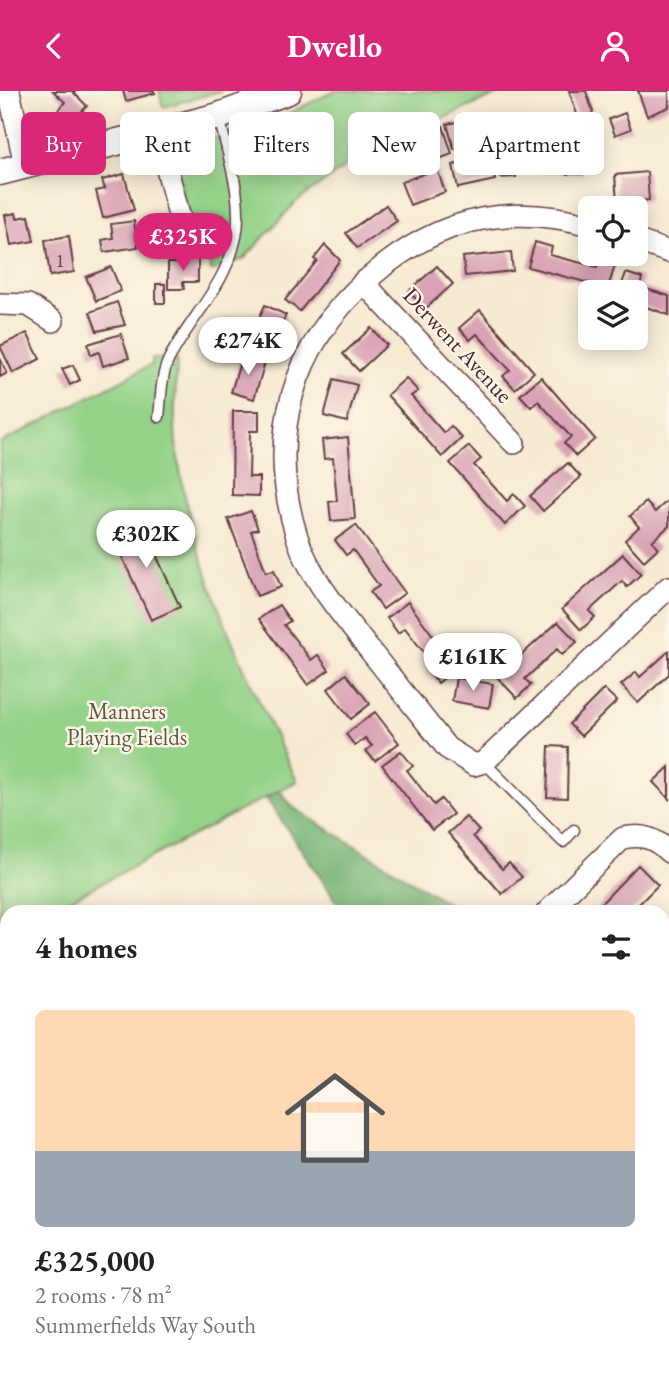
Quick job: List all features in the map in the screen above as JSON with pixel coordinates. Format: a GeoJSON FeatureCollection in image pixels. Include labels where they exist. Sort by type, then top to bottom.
{"type":"FeatureCollection","features":[{"type":"Feature","properties":{"kind":"street"},"geometry":{"type":"LineString","coordinates":[[9,91],[12,169],[120,141]]}},
{"type":"Feature","properties":{"kind":"street"},"geometry":{"type":"LineString","coordinates":[[215,116],[288,91]]}},
{"type":"Feature","properties":{"kind":"street"},"geometry":{"type":"LineString","coordinates":[[161,175],[164,200],[184,234]]}},
{"type":"Feature","properties":{"kind":"street"},"geometry":{"type":"LineString","coordinates":[[578,223],[540,215],[485,217],[425,237],[395,254],[363,282],[332,313],[302,363],[291,398],[283,448],[287,499],[306,562],[328,597],[447,748],[474,765],[484,762],[669,587]]}},
{"type":"Feature","properties":{"kind":"street"},"geometry":{"type":"LineString","coordinates":[[648,245],[669,252]]}},
{"type":"Feature","properties":{"kind":"street","name":"Derwent Avenue"},"geometry":{"type":"LineString","coordinates":[[363,282],[514,443]]}},
{"type":"Feature","properties":{"kind":"street"},"geometry":{"type":"LineString","coordinates":[[0,303],[28,305],[53,321]]}},
{"type":"Feature","properties":{"kind":"street"},"geometry":{"type":"LineString","coordinates":[[554,905],[623,838],[641,836],[656,839],[669,852]]}},
{"type":"Feature","properties":{"kind":"lane"},"geometry":{"type":"LineString","coordinates":[[159,417],[167,361],[216,287],[236,238],[237,202],[219,115]]}},
{"type":"Feature","properties":{"kind":"lane"},"geometry":{"type":"LineString","coordinates":[[484,762],[563,842],[575,830]]}},
{"type":"Feature","properties":{"kind":"green space"},"geometry":{"type":"Polygon","coordinates":[[[159,91],[222,91],[163,107],[159,91]]]}},
{"type":"Feature","properties":{"kind":"green space"},"geometry":{"type":"Polygon","coordinates":[[[334,91],[506,91],[440,119],[440,112],[348,112],[348,165],[334,175],[334,112],[292,112],[334,91]]]}},
{"type":"Feature","properties":{"kind":"green space"},"geometry":{"type":"Polygon","coordinates":[[[229,134],[229,175],[334,175],[296,202],[244,259],[211,271],[203,236],[194,237],[178,175],[215,175],[215,138],[229,134]]]}},
{"type":"Feature","properties":{"kind":"green space","name":"Manners Playing Fields"},"geometry":{"type":"Polygon","coordinates":[[[177,358],[176,443],[194,532],[222,617],[297,781],[59,905],[0,905],[0,443],[153,364],[152,359],[177,358]]]}},
{"type":"Feature","properties":{"kind":"green space"},"geometry":{"type":"Polygon","coordinates":[[[279,790],[294,808],[451,905],[339,905],[266,798],[279,790]]]}},
{"type":"Feature","properties":{"kind":"building"},"geometry":{"type":"Polygon","coordinates":[[[53,91],[76,91],[74,93],[87,106],[81,112],[57,112],[65,102],[53,91]]]}},
{"type":"Feature","properties":{"kind":"building"},"geometry":{"type":"Polygon","coordinates":[[[123,91],[154,91],[155,93],[126,101],[123,91]]]}},
{"type":"Feature","properties":{"kind":"building"},"geometry":{"type":"Polygon","coordinates":[[[569,91],[586,91],[593,112],[576,112],[569,91]]]}},
{"type":"Feature","properties":{"kind":"building"},"geometry":{"type":"Polygon","coordinates":[[[638,91],[669,91],[669,107],[647,116],[638,91]]]}},
{"type":"Feature","properties":{"kind":"building"},"geometry":{"type":"Polygon","coordinates":[[[625,113],[631,129],[615,135],[609,119],[625,113]]]}},
{"type":"Feature","properties":{"kind":"building"},"geometry":{"type":"Polygon","coordinates":[[[454,123],[454,149],[447,124],[454,123]]]}},
{"type":"Feature","properties":{"kind":"building"},"geometry":{"type":"Polygon","coordinates":[[[443,126],[452,154],[440,159],[440,127],[443,126]]]}},
{"type":"Feature","properties":{"kind":"building"},"geometry":{"type":"Polygon","coordinates":[[[647,172],[649,200],[648,196],[616,196],[615,175],[647,172]]]}},
{"type":"Feature","properties":{"kind":"building"},"geometry":{"type":"Polygon","coordinates":[[[124,175],[134,210],[103,218],[96,191],[105,189],[102,180],[124,175]]]}},
{"type":"Feature","properties":{"kind":"building"},"geometry":{"type":"Polygon","coordinates":[[[420,175],[439,175],[445,192],[410,205],[401,182],[420,175]]]}},
{"type":"Feature","properties":{"kind":"building"},"geometry":{"type":"Polygon","coordinates":[[[455,175],[494,175],[495,180],[458,188],[455,175]]]}},
{"type":"Feature","properties":{"kind":"building"},"geometry":{"type":"Polygon","coordinates":[[[500,175],[516,175],[516,177],[500,178],[500,175]]]}},
{"type":"Feature","properties":{"kind":"building"},"geometry":{"type":"Polygon","coordinates":[[[386,205],[397,221],[357,248],[346,233],[386,205]]]}},
{"type":"Feature","properties":{"kind":"building"},"geometry":{"type":"Polygon","coordinates":[[[16,213],[17,218],[29,216],[34,241],[11,245],[5,215],[16,213]]]}},
{"type":"Feature","properties":{"kind":"building"},"geometry":{"type":"Polygon","coordinates":[[[134,221],[138,247],[104,252],[102,240],[113,238],[111,224],[134,221]]]}},
{"type":"Feature","properties":{"kind":"building"},"geometry":{"type":"Polygon","coordinates":[[[69,236],[74,272],[50,276],[45,240],[69,236]]]}},
{"type":"Feature","properties":{"kind":"building"},"geometry":{"type":"Polygon","coordinates":[[[535,242],[552,247],[550,255],[578,262],[578,266],[615,266],[610,280],[578,280],[528,267],[535,242]]]}},
{"type":"Feature","properties":{"kind":"building"},"geometry":{"type":"Polygon","coordinates":[[[325,245],[340,260],[300,311],[285,300],[317,261],[314,259],[325,245]]]}},
{"type":"Feature","properties":{"kind":"building"},"geometry":{"type":"Polygon","coordinates":[[[511,252],[513,271],[465,276],[463,257],[511,252]]]}},
{"type":"Feature","properties":{"kind":"building"},"geometry":{"type":"Polygon","coordinates":[[[184,257],[198,257],[198,282],[183,282],[184,289],[168,289],[168,263],[184,263],[184,257]]]}},
{"type":"Feature","properties":{"kind":"building"},"geometry":{"type":"Polygon","coordinates":[[[437,266],[453,284],[425,309],[409,291],[437,266]]]}},
{"type":"Feature","properties":{"kind":"building"},"geometry":{"type":"Polygon","coordinates":[[[111,267],[121,291],[96,301],[86,277],[111,267]]]}},
{"type":"Feature","properties":{"kind":"building"},"geometry":{"type":"Polygon","coordinates":[[[626,273],[642,278],[642,280],[623,280],[626,273]]]}},
{"type":"Feature","properties":{"kind":"building"},"geometry":{"type":"Polygon","coordinates":[[[156,284],[165,284],[165,303],[156,303],[156,284]]]}},
{"type":"Feature","properties":{"kind":"building"},"geometry":{"type":"Polygon","coordinates":[[[648,289],[669,296],[669,315],[648,308],[648,289]]]}},
{"type":"Feature","properties":{"kind":"building"},"geometry":{"type":"Polygon","coordinates":[[[117,302],[125,325],[97,331],[90,312],[117,302]]]}},
{"type":"Feature","properties":{"kind":"building"},"geometry":{"type":"Polygon","coordinates":[[[265,305],[286,315],[270,350],[249,340],[265,305]]]}},
{"type":"Feature","properties":{"kind":"building"},"geometry":{"type":"Polygon","coordinates":[[[480,310],[534,372],[515,389],[503,376],[510,370],[477,334],[470,340],[459,328],[480,310]]]}},
{"type":"Feature","properties":{"kind":"building"},"geometry":{"type":"Polygon","coordinates":[[[371,328],[387,345],[359,371],[343,354],[371,328]]]}},
{"type":"Feature","properties":{"kind":"building"},"geometry":{"type":"Polygon","coordinates":[[[27,333],[40,359],[13,373],[0,346],[27,333]]]}},
{"type":"Feature","properties":{"kind":"building"},"geometry":{"type":"Polygon","coordinates":[[[121,334],[129,358],[103,366],[99,352],[91,355],[88,344],[121,334]]]}},
{"type":"Feature","properties":{"kind":"building"},"geometry":{"type":"Polygon","coordinates":[[[209,335],[241,347],[238,356],[206,344],[209,335]]]}},
{"type":"Feature","properties":{"kind":"building"},"geometry":{"type":"Polygon","coordinates":[[[242,356],[265,362],[254,399],[231,392],[242,356]]]}},
{"type":"Feature","properties":{"kind":"building"},"geometry":{"type":"Polygon","coordinates":[[[0,358],[7,373],[0,377],[0,358]]]}},
{"type":"Feature","properties":{"kind":"building"},"geometry":{"type":"Polygon","coordinates":[[[73,365],[80,380],[70,385],[62,369],[73,365]]]}},
{"type":"Feature","properties":{"kind":"building"},"geometry":{"type":"Polygon","coordinates":[[[541,377],[595,439],[576,456],[564,443],[571,437],[538,401],[531,407],[520,395],[541,377]]]}},
{"type":"Feature","properties":{"kind":"building"},"geometry":{"type":"Polygon","coordinates":[[[406,378],[418,391],[411,396],[444,433],[451,426],[462,438],[442,457],[387,395],[406,378]]]}},
{"type":"Feature","properties":{"kind":"building"},"geometry":{"type":"Polygon","coordinates":[[[334,379],[357,385],[347,422],[324,416],[334,379]]]}},
{"type":"Feature","properties":{"kind":"building"},"geometry":{"type":"Polygon","coordinates":[[[233,411],[259,411],[259,431],[250,431],[249,477],[259,477],[259,496],[232,495],[233,411]]]}},
{"type":"Feature","properties":{"kind":"building"},"geometry":{"type":"Polygon","coordinates":[[[348,437],[355,519],[331,521],[329,502],[337,501],[333,458],[324,459],[322,440],[348,437]]]}},
{"type":"Feature","properties":{"kind":"building"},"geometry":{"type":"Polygon","coordinates":[[[469,446],[481,459],[474,465],[507,501],[514,494],[525,506],[505,525],[450,463],[469,446]]]}},
{"type":"Feature","properties":{"kind":"building"},"geometry":{"type":"Polygon","coordinates":[[[568,463],[581,477],[543,511],[530,496],[568,463]]]}},
{"type":"Feature","properties":{"kind":"building"},"geometry":{"type":"Polygon","coordinates":[[[669,499],[669,526],[652,541],[658,548],[644,561],[625,540],[639,527],[630,516],[646,502],[655,512],[669,499]]]}},
{"type":"Feature","properties":{"kind":"building"},"geometry":{"type":"Polygon","coordinates":[[[251,511],[258,529],[251,531],[266,572],[274,570],[281,587],[257,596],[228,519],[251,511]]]}},
{"type":"Feature","properties":{"kind":"building"},"geometry":{"type":"Polygon","coordinates":[[[140,520],[180,607],[151,620],[111,533],[140,520]]]}},
{"type":"Feature","properties":{"kind":"building"},"geometry":{"type":"Polygon","coordinates":[[[356,525],[405,593],[383,609],[370,592],[379,586],[353,550],[346,555],[335,540],[356,525]]]}},
{"type":"Feature","properties":{"kind":"building"},"geometry":{"type":"Polygon","coordinates":[[[623,554],[641,574],[627,587],[622,581],[589,611],[595,617],[581,630],[562,609],[623,554]]]}},
{"type":"Feature","properties":{"kind":"building"},"geometry":{"type":"Polygon","coordinates":[[[408,602],[457,668],[438,683],[426,667],[432,663],[405,628],[398,633],[387,618],[408,602]]]}},
{"type":"Feature","properties":{"kind":"building"},"geometry":{"type":"Polygon","coordinates":[[[279,605],[290,621],[284,625],[311,660],[318,655],[329,670],[308,685],[259,619],[279,605]]]}},
{"type":"Feature","properties":{"kind":"building"},"geometry":{"type":"Polygon","coordinates":[[[558,622],[577,642],[562,655],[557,649],[525,679],[531,685],[517,698],[497,677],[558,622]]]}},
{"type":"Feature","properties":{"kind":"building"},"geometry":{"type":"Polygon","coordinates":[[[669,651],[669,674],[638,703],[621,685],[636,672],[640,677],[669,651]]]}},
{"type":"Feature","properties":{"kind":"building"},"geometry":{"type":"Polygon","coordinates":[[[346,674],[370,704],[351,719],[328,689],[346,674]]]}},
{"type":"Feature","properties":{"kind":"building"},"geometry":{"type":"Polygon","coordinates":[[[456,678],[493,684],[489,708],[452,701],[456,678]]]}},
{"type":"Feature","properties":{"kind":"building"},"geometry":{"type":"Polygon","coordinates":[[[604,689],[617,701],[581,736],[569,724],[604,689]]]}},
{"type":"Feature","properties":{"kind":"building"},"geometry":{"type":"Polygon","coordinates":[[[375,712],[399,743],[375,761],[366,751],[372,746],[365,738],[355,746],[346,734],[375,712]]]}},
{"type":"Feature","properties":{"kind":"building"},"geometry":{"type":"Polygon","coordinates":[[[549,746],[568,747],[567,798],[547,797],[549,746]]]}},
{"type":"Feature","properties":{"kind":"building"},"geometry":{"type":"Polygon","coordinates":[[[401,751],[413,766],[407,770],[434,805],[441,799],[453,814],[432,830],[382,765],[401,751]]]}},
{"type":"Feature","properties":{"kind":"building"},"geometry":{"type":"Polygon","coordinates":[[[669,767],[669,799],[653,782],[669,767]]]}},
{"type":"Feature","properties":{"kind":"building"},"geometry":{"type":"Polygon","coordinates":[[[466,817],[479,831],[473,836],[502,869],[509,863],[522,877],[502,894],[448,833],[466,817]]]}},
{"type":"Feature","properties":{"kind":"building"},"geometry":{"type":"Polygon","coordinates":[[[638,865],[658,885],[638,905],[600,905],[638,865]]]}}]}
